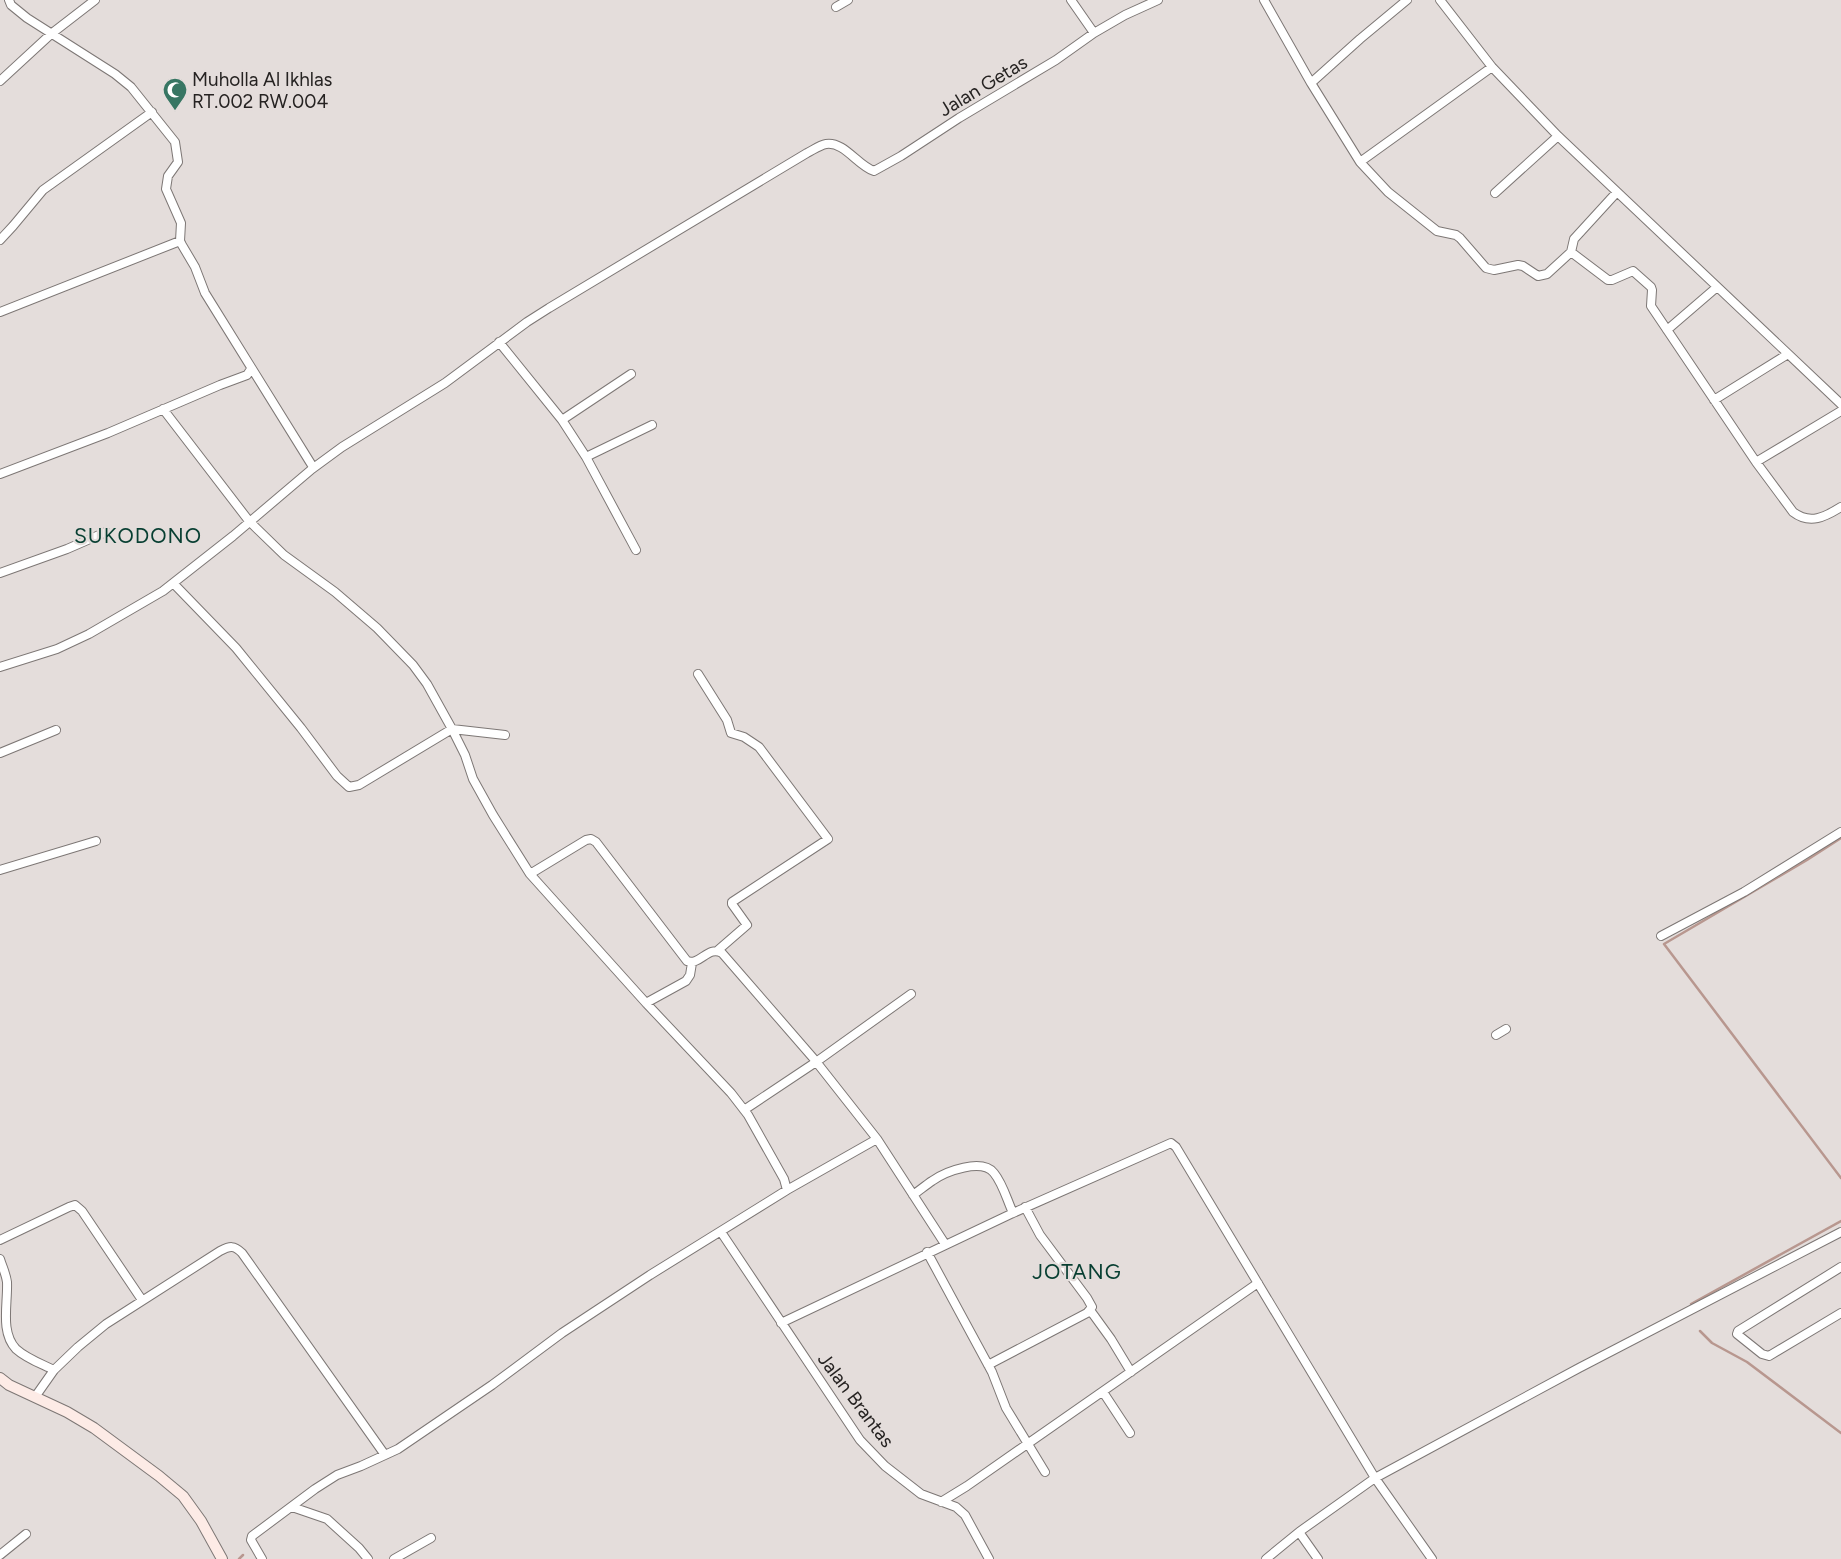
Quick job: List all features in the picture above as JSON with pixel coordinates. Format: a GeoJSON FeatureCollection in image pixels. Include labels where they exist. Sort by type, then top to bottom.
{"type":"FeatureCollection","features":[{"type":"Feature","properties":{"kind":"main road"},"geometry":{"type":"LineString","coordinates":[[0,1378],[37,1394],[94,1428],[160,1476],[183,1496],[201,1521],[222,1559]]}},
{"type":"Feature","properties":{"kind":"street"},"geometry":{"type":"LineString","coordinates":[[9,0],[11,5],[27,18],[115,74],[131,87],[175,142],[178,162],[168,176],[166,190],[182,223],[180,240],[195,267],[205,293],[313,467]]}},
{"type":"Feature","properties":{"kind":"street"},"geometry":{"type":"LineString","coordinates":[[0,81],[51,34],[96,0]]}},
{"type":"Feature","properties":{"kind":"street"},"geometry":{"type":"LineString","coordinates":[[836,7],[848,0]]}},
{"type":"Feature","properties":{"kind":"street"},"geometry":{"type":"LineString","coordinates":[[1071,0],[1094,33]]}},
{"type":"Feature","properties":{"kind":"street","name":"Jalan Getas"},"geometry":{"type":"LineString","coordinates":[[499,342],[527,322],[607,272],[825,144],[834,145],[842,149],[867,169],[874,171],[894,161],[959,118],[1056,60],[1094,33],[1125,15],[1158,0]]}},
{"type":"Feature","properties":{"kind":"street"},"geometry":{"type":"LineString","coordinates":[[1264,0],[1311,83],[1360,162],[1388,192],[1437,231],[1456,235],[1460,238],[1486,268],[1494,270],[1523,266],[1538,276],[1543,276],[1571,252],[1574,239],[1616,192]]}},
{"type":"Feature","properties":{"kind":"street"},"geometry":{"type":"LineString","coordinates":[[1311,83],[1407,0]]}},
{"type":"Feature","properties":{"kind":"street"},"geometry":{"type":"LineString","coordinates":[[1440,0],[1492,67],[1558,136],[1841,404]]}},
{"type":"Feature","properties":{"kind":"street"},"geometry":{"type":"LineString","coordinates":[[1360,162],[1492,67]]}},
{"type":"Feature","properties":{"kind":"street"},"geometry":{"type":"LineString","coordinates":[[0,240],[43,190],[152,112]]}},
{"type":"Feature","properties":{"kind":"street"},"geometry":{"type":"LineString","coordinates":[[1495,193],[1558,136]]}},
{"type":"Feature","properties":{"kind":"street"},"geometry":{"type":"LineString","coordinates":[[0,312],[180,240]]}},
{"type":"Feature","properties":{"kind":"street"},"geometry":{"type":"LineString","coordinates":[[1571,252],[1608,280],[1612,280],[1630,271],[1636,272],[1652,289],[1651,306],[1756,462],[1793,512],[1801,518],[1809,520],[1823,516],[1841,506]]}},
{"type":"Feature","properties":{"kind":"street"},"geometry":{"type":"LineString","coordinates":[[1667,330],[1717,287]]}},
{"type":"Feature","properties":{"kind":"street"},"geometry":{"type":"LineString","coordinates":[[0,667],[57,649],[89,634],[163,591],[233,536],[313,467],[444,383],[499,342],[562,420],[586,457],[636,550]]}},
{"type":"Feature","properties":{"kind":"street"},"geometry":{"type":"LineString","coordinates":[[1714,400],[1788,354]]}},
{"type":"Feature","properties":{"kind":"street"},"geometry":{"type":"LineString","coordinates":[[0,474],[108,433],[248,375],[251,368]]}},
{"type":"Feature","properties":{"kind":"street"},"geometry":{"type":"LineString","coordinates":[[562,420],[631,374]]}},
{"type":"Feature","properties":{"kind":"street"},"geometry":{"type":"LineString","coordinates":[[163,410],[250,521],[284,555],[335,592],[377,628],[413,664],[427,684],[452,729],[465,755],[473,779],[530,874],[731,1093],[744,1110],[784,1179],[787,1190]]}},
{"type":"Feature","properties":{"kind":"street"},"geometry":{"type":"LineString","coordinates":[[1756,462],[1841,411]]}},
{"type":"Feature","properties":{"kind":"street"},"geometry":{"type":"LineString","coordinates":[[586,457],[652,425]]}},
{"type":"Feature","properties":{"kind":"street"},"geometry":{"type":"LineString","coordinates":[[0,573],[67,549],[106,532]]}},
{"type":"Feature","properties":{"kind":"street"},"geometry":{"type":"LineString","coordinates":[[172,583],[236,648],[337,776],[349,787],[360,785],[452,729],[505,735]]}},
{"type":"Feature","properties":{"kind":"street"},"geometry":{"type":"LineString","coordinates":[[698,674],[727,720],[731,733],[744,737],[759,747],[828,839],[732,902],[747,925],[717,951]]}},
{"type":"Feature","properties":{"kind":"street"},"geometry":{"type":"LineString","coordinates":[[0,753],[56,730]]}},
{"type":"Feature","properties":{"kind":"street"},"geometry":{"type":"LineString","coordinates":[[1661,936],[1744,892],[1841,832]]}},
{"type":"Feature","properties":{"kind":"street"},"geometry":{"type":"LineString","coordinates":[[530,874],[586,840],[591,839],[596,842],[684,958],[692,962]]}},
{"type":"Feature","properties":{"kind":"street"},"geometry":{"type":"LineString","coordinates":[[0,870],[96,841]]}},
{"type":"Feature","properties":{"kind":"street"},"geometry":{"type":"LineString","coordinates":[[692,962],[712,951],[722,953],[816,1062],[877,1139],[945,1244]]}},
{"type":"Feature","properties":{"kind":"street"},"geometry":{"type":"LineString","coordinates":[[646,1002],[686,980],[690,975],[692,962]]}},
{"type":"Feature","properties":{"kind":"street"},"geometry":{"type":"LineString","coordinates":[[744,1110],[816,1062],[911,994]]}},
{"type":"Feature","properties":{"kind":"street"},"geometry":{"type":"LineString","coordinates":[[1496,1035],[1506,1029]]}},
{"type":"Feature","properties":{"kind":"street"},"geometry":{"type":"LineString","coordinates":[[258,1557],[251,1540],[252,1536],[337,1474],[398,1449],[492,1385],[562,1333],[650,1275],[787,1190],[877,1139]]}},
{"type":"Feature","properties":{"kind":"street"},"geometry":{"type":"LineString","coordinates":[[781,1323],[1025,1207],[1171,1143],[1176,1147],[1375,1478],[1432,1559]]}},
{"type":"Feature","properties":{"kind":"street"},"geometry":{"type":"LineString","coordinates":[[913,1195],[943,1174],[958,1169],[976,1166],[985,1167],[995,1174],[1013,1213]]}},
{"type":"Feature","properties":{"kind":"street"},"geometry":{"type":"LineString","coordinates":[[0,1240],[75,1205],[82,1211],[142,1300]]}},
{"type":"Feature","properties":{"kind":"street"},"geometry":{"type":"LineString","coordinates":[[1025,1207],[1040,1235],[1091,1304],[1090,1310],[1132,1372]]}},
{"type":"Feature","properties":{"kind":"street","name":"Jalan Brantas"},"geometry":{"type":"LineString","coordinates":[[721,1232],[860,1440],[885,1466],[921,1494],[956,1507],[965,1515],[989,1559]]}},
{"type":"Feature","properties":{"kind":"street"},"geometry":{"type":"LineString","coordinates":[[1266,1559],[1299,1532],[1375,1478],[1579,1368],[1841,1232]]}},
{"type":"Feature","properties":{"kind":"street"},"geometry":{"type":"LineString","coordinates":[[37,1394],[53,1372],[78,1347],[106,1324],[220,1251],[230,1246],[236,1247],[385,1455]]}},
{"type":"Feature","properties":{"kind":"street"},"geometry":{"type":"LineString","coordinates":[[928,1252],[988,1365],[1006,1408],[1045,1472]]}},
{"type":"Feature","properties":{"kind":"street"},"geometry":{"type":"LineString","coordinates":[[0,1259],[7,1280],[5,1320],[9,1340],[24,1355],[53,1372]]}},
{"type":"Feature","properties":{"kind":"street"},"geometry":{"type":"LineString","coordinates":[[1841,1267],[1737,1332],[1762,1354],[1769,1356],[1841,1313]]}},
{"type":"Feature","properties":{"kind":"street"},"geometry":{"type":"LineString","coordinates":[[941,1502],[967,1486],[1258,1283]]}},
{"type":"Feature","properties":{"kind":"street"},"geometry":{"type":"LineString","coordinates":[[988,1365],[1090,1310]]}},
{"type":"Feature","properties":{"kind":"street"},"geometry":{"type":"LineString","coordinates":[[1103,1392],[1130,1433]]}},
{"type":"Feature","properties":{"kind":"street"},"geometry":{"type":"LineString","coordinates":[[292,1507],[327,1519],[359,1548],[368,1559]]}},
{"type":"Feature","properties":{"kind":"street"},"geometry":{"type":"LineString","coordinates":[[1299,1532],[1318,1559]]}},
{"type":"Feature","properties":{"kind":"street"},"geometry":{"type":"LineString","coordinates":[[0,1555],[26,1534]]}},
{"type":"Feature","properties":{"kind":"street"},"geometry":{"type":"LineString","coordinates":[[394,1559],[430,1538]]}},
{"type":"Feature","properties":{"kind":"waterway"},"geometry":{"type":"LineString","coordinates":[[1841,838],[1664,944],[1841,1178]]}},
{"type":"Feature","properties":{"kind":"waterway"},"geometry":{"type":"LineString","coordinates":[[1691,1304],[1841,1221]]}},
{"type":"Feature","properties":{"kind":"waterway"},"geometry":{"type":"LineString","coordinates":[[1700,1331],[1712,1343],[1747,1362],[1841,1433]]}},
{"type":"Feature","properties":{"kind":"waterway"},"geometry":{"type":"LineString","coordinates":[[239,1559],[243,1555]]}},
{"type":"Feature","properties":{"kind":"place","name":"Muholla Al Ikhlas RT.002 RW.004"},"geometry":{"type":"Point","coordinates":[175,111]}},
{"type":"Feature","properties":{"kind":"district","name":"SUKODONO"},"geometry":{"type":"Point","coordinates":[138,535]}},
{"type":"Feature","properties":{"kind":"district","name":"JOTANG"},"geometry":{"type":"Point","coordinates":[1077,1271]}}]}
